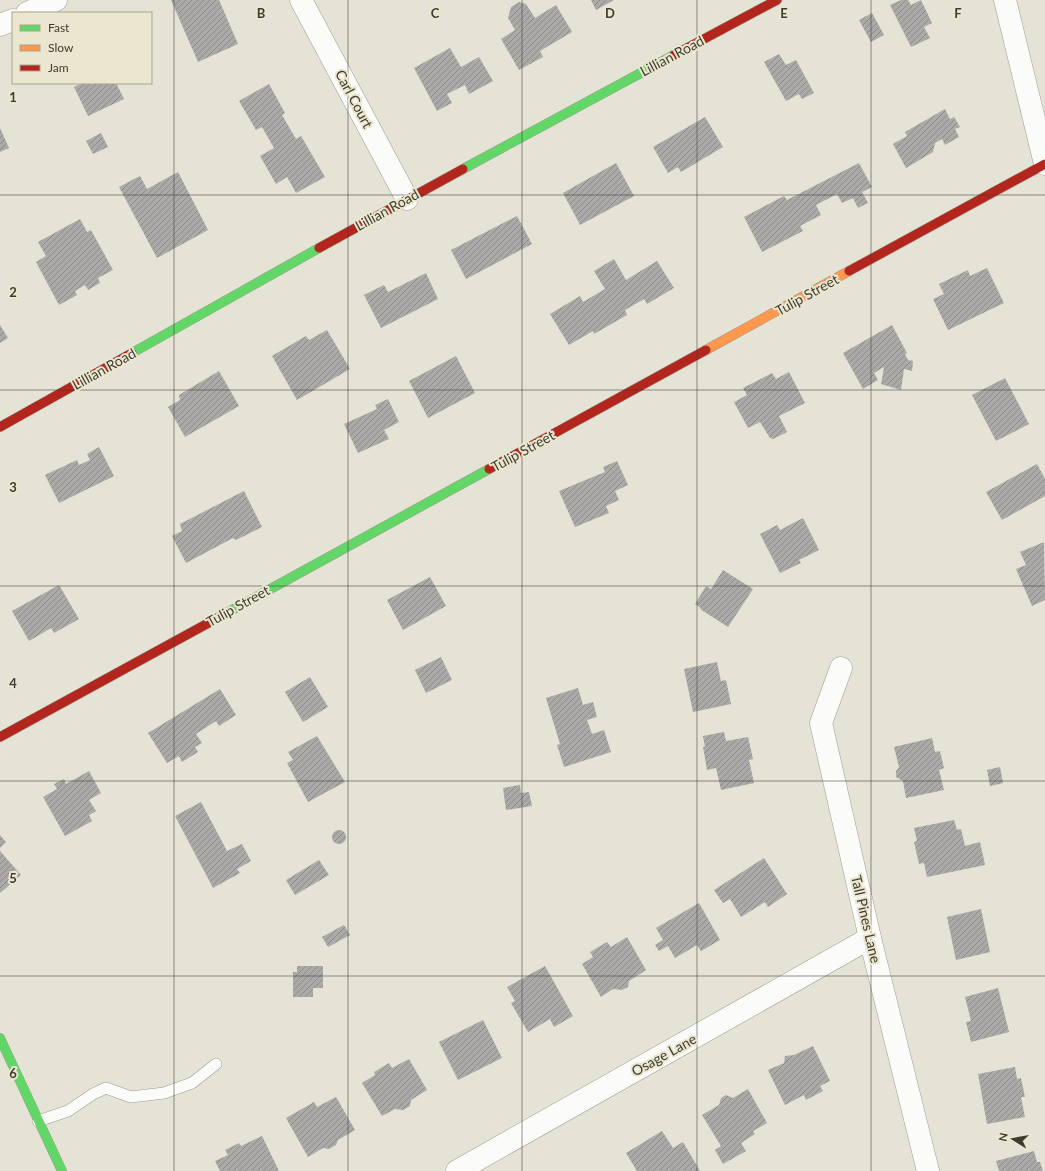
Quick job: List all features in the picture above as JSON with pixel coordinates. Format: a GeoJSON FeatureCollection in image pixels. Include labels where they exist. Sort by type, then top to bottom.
{"type":"FeatureCollection","features":[{"type":"Feature","properties":{"kind":"street"},"geometry":{"type":"LineString","coordinates":[[29,12],[56,0]]}},
{"type":"Feature","properties":{"kind":"street","name":"Carl Court"},"geometry":{"type":"LineString","coordinates":[[301,0],[407,199]]}},
{"type":"Feature","properties":{"kind":"street","name":"Lillian Road"},"geometry":{"type":"LineString","coordinates":[[0,427],[407,199],[777,0]]}},
{"type":"Feature","properties":{"kind":"street"},"geometry":{"type":"LineString","coordinates":[[1005,0],[1045,164]]}},
{"type":"Feature","properties":{"kind":"street"},"geometry":{"type":"LineString","coordinates":[[0,25],[12,20]]}},
{"type":"Feature","properties":{"kind":"street","name":"Tulip Street"},"geometry":{"type":"LineString","coordinates":[[0,737],[1045,164]]}},
{"type":"Feature","properties":{"kind":"street","name":"Tall Pines Lane"},"geometry":{"type":"LineString","coordinates":[[841,668],[821,723],[870,938],[928,1171]]}},
{"type":"Feature","properties":{"kind":"street","name":"Osage Lane"},"geometry":{"type":"LineString","coordinates":[[457,1171],[870,938]]}},
{"type":"Feature","properties":{"kind":"street"},"geometry":{"type":"LineString","coordinates":[[0,1038],[62,1171]]}},
{"type":"Feature","properties":{"kind":"lane"},"geometry":{"type":"LineString","coordinates":[[38,1121],[68,1111],[93,1094],[106,1088],[131,1097],[164,1093],[192,1083],[216,1064]]}},
{"type":"Feature","properties":{"kind":"building"},"geometry":{"type":"Polygon","coordinates":[[[171,0],[219,0],[238,44],[198,62],[171,0]]]}},
{"type":"Feature","properties":{"kind":"building"},"geometry":{"type":"Polygon","coordinates":[[[591,0],[614,0],[596,10],[591,0]]]}},
{"type":"Feature","properties":{"kind":"building"},"geometry":{"type":"Polygon","coordinates":[[[901,0],[908,0],[911,5],[921,0],[932,23],[924,27],[930,38],[911,47],[890,5],[901,0]]]}},
{"type":"Feature","properties":{"kind":"building"},"geometry":{"type":"Polygon","coordinates":[[[519,2],[526,4],[535,18],[556,5],[572,32],[540,51],[543,57],[519,70],[501,39],[515,30],[508,18],[511,7],[519,2]]]}},
{"type":"Feature","properties":{"kind":"building"},"geometry":{"type":"Polygon","coordinates":[[[872,13],[884,35],[871,42],[859,20],[872,13]]]}},
{"type":"Feature","properties":{"kind":"building"},"geometry":{"type":"Polygon","coordinates":[[[450,48],[461,67],[479,57],[493,81],[469,94],[465,85],[447,94],[452,103],[437,111],[414,68],[450,48]]]}},
{"type":"Feature","properties":{"kind":"building"},"geometry":{"type":"Polygon","coordinates":[[[779,54],[786,65],[796,60],[814,93],[802,99],[799,94],[786,101],[764,62],[779,54]]]}},
{"type":"Feature","properties":{"kind":"building"},"geometry":{"type":"Polygon","coordinates":[[[81,84],[116,84],[124,99],[88,116],[74,87],[81,84]]]}},
{"type":"Feature","properties":{"kind":"building"},"geometry":{"type":"Polygon","coordinates":[[[269,84],[285,113],[282,115],[296,139],[301,136],[325,177],[296,193],[287,177],[276,184],[260,156],[274,148],[262,127],[256,130],[239,101],[269,84]]]}},
{"type":"Feature","properties":{"kind":"building"},"geometry":{"type":"Polygon","coordinates":[[[945,109],[950,119],[954,117],[960,127],[955,129],[959,137],[945,145],[942,139],[935,143],[933,152],[906,168],[893,144],[907,136],[905,132],[945,109]]]}},
{"type":"Feature","properties":{"kind":"building"},"geometry":{"type":"Polygon","coordinates":[[[705,117],[723,147],[681,172],[678,167],[668,173],[653,147],[705,117]]]}},
{"type":"Feature","properties":{"kind":"building"},"geometry":{"type":"Polygon","coordinates":[[[0,128],[9,148],[0,152],[0,128]]]}},
{"type":"Feature","properties":{"kind":"building"},"geometry":{"type":"Polygon","coordinates":[[[101,133],[108,147],[93,154],[86,141],[101,133]]]}},
{"type":"Feature","properties":{"kind":"building"},"geometry":{"type":"Polygon","coordinates":[[[616,163],[634,196],[580,225],[563,193],[616,163]]]}},
{"type":"Feature","properties":{"kind":"building"},"geometry":{"type":"Polygon","coordinates":[[[859,163],[872,187],[862,192],[868,203],[858,208],[853,198],[842,203],[837,194],[816,205],[821,215],[800,226],[803,231],[762,252],[744,217],[784,196],[787,200],[859,163]]]}},
{"type":"Feature","properties":{"kind":"building"},"geometry":{"type":"Polygon","coordinates":[[[178,172],[208,230],[157,258],[119,187],[140,176],[147,189],[178,172]]]}},
{"type":"Feature","properties":{"kind":"building"},"geometry":{"type":"Polygon","coordinates":[[[517,216],[532,244],[466,279],[451,250],[517,216]]]}},
{"type":"Feature","properties":{"kind":"building"},"geometry":{"type":"Polygon","coordinates":[[[80,219],[87,232],[91,230],[113,270],[98,278],[100,283],[88,290],[85,285],[75,291],[77,295],[59,305],[36,262],[46,256],[38,242],[80,219]]]}},
{"type":"Feature","properties":{"kind":"building"},"geometry":{"type":"Polygon","coordinates":[[[614,259],[626,280],[657,261],[674,288],[647,304],[644,299],[625,310],[627,315],[594,334],[593,331],[569,345],[550,314],[580,296],[583,302],[605,289],[594,271],[614,259]]]}},
{"type":"Feature","properties":{"kind":"building"},"geometry":{"type":"Polygon","coordinates":[[[987,268],[1004,303],[948,330],[933,299],[944,294],[939,284],[968,270],[970,276],[987,268]]]}},
{"type":"Feature","properties":{"kind":"building"},"geometry":{"type":"Polygon","coordinates":[[[426,273],[438,299],[381,328],[364,295],[384,285],[388,292],[426,273]]]}},
{"type":"Feature","properties":{"kind":"building"},"geometry":{"type":"Polygon","coordinates":[[[0,325],[8,338],[0,343],[0,325]]]}},
{"type":"Feature","properties":{"kind":"building"},"geometry":{"type":"Polygon","coordinates":[[[892,325],[907,353],[905,354],[908,360],[913,361],[912,371],[904,369],[901,390],[881,384],[884,367],[874,373],[878,380],[863,389],[843,353],[892,325]]]}},
{"type":"Feature","properties":{"kind":"building"},"geometry":{"type":"Polygon","coordinates":[[[327,330],[350,369],[297,400],[272,356],[306,336],[309,340],[327,330]]]}},
{"type":"Feature","properties":{"kind":"building"},"geometry":{"type":"Polygon","coordinates":[[[456,356],[475,393],[428,418],[409,381],[456,356]]]}},
{"type":"Feature","properties":{"kind":"building"},"geometry":{"type":"Polygon","coordinates":[[[219,371],[239,406],[185,437],[168,407],[180,400],[179,395],[219,371]]]}},
{"type":"Feature","properties":{"kind":"building"},"geometry":{"type":"Polygon","coordinates":[[[789,372],[805,403],[779,416],[787,432],[773,439],[770,438],[760,422],[748,428],[734,402],[747,395],[743,388],[772,373],[776,379],[789,372]]]}},
{"type":"Feature","properties":{"kind":"building"},"geometry":{"type":"Polygon","coordinates":[[[1005,378],[1029,424],[996,441],[972,395],[1005,378]]]}},
{"type":"Feature","properties":{"kind":"building"},"geometry":{"type":"Polygon","coordinates":[[[388,399],[399,422],[384,430],[389,439],[358,453],[344,424],[377,409],[375,405],[388,399]]]}},
{"type":"Feature","properties":{"kind":"building"},"geometry":{"type":"Polygon","coordinates":[[[99,447],[114,476],[59,503],[45,475],[77,460],[79,465],[90,460],[87,454],[99,447]]]}},
{"type":"Feature","properties":{"kind":"building"},"geometry":{"type":"Polygon","coordinates":[[[617,461],[628,485],[615,491],[619,500],[606,506],[609,513],[575,527],[559,491],[605,472],[603,467],[617,461]]]}},
{"type":"Feature","properties":{"kind":"building"},"geometry":{"type":"Polygon","coordinates":[[[1037,464],[1045,479],[1045,496],[1002,520],[986,492],[1037,464]]]}},
{"type":"Feature","properties":{"kind":"building"},"geometry":{"type":"Polygon","coordinates":[[[244,491],[262,527],[236,540],[233,538],[186,563],[172,536],[182,531],[180,524],[244,491]]]}},
{"type":"Feature","properties":{"kind":"building"},"geometry":{"type":"Polygon","coordinates":[[[803,518],[819,550],[799,560],[801,563],[780,573],[760,534],[777,525],[780,530],[803,518]]]}},
{"type":"Feature","properties":{"kind":"building"},"geometry":{"type":"Polygon","coordinates":[[[1044,542],[1045,600],[1032,606],[1016,569],[1026,565],[1020,552],[1044,542]]]}},
{"type":"Feature","properties":{"kind":"building"},"geometry":{"type":"Polygon","coordinates":[[[723,570],[753,589],[728,627],[700,609],[701,608],[695,604],[706,586],[711,589],[723,570]]]}},
{"type":"Feature","properties":{"kind":"building"},"geometry":{"type":"Polygon","coordinates":[[[430,577],[446,606],[403,630],[387,600],[430,577]]]}},
{"type":"Feature","properties":{"kind":"building"},"geometry":{"type":"Polygon","coordinates":[[[59,585],[79,619],[54,633],[51,628],[29,641],[12,611],[59,585]]]}},
{"type":"Feature","properties":{"kind":"building"},"geometry":{"type":"Polygon","coordinates":[[[441,657],[452,680],[426,693],[415,670],[441,657]]]}},
{"type":"Feature","properties":{"kind":"building"},"geometry":{"type":"Polygon","coordinates":[[[717,662],[721,681],[726,680],[731,704],[693,712],[684,669],[717,662]]]}},
{"type":"Feature","properties":{"kind":"building"},"geometry":{"type":"Polygon","coordinates":[[[310,677],[328,707],[303,722],[285,692],[310,677]]]}},
{"type":"Feature","properties":{"kind":"building"},"geometry":{"type":"Polygon","coordinates":[[[578,688],[583,705],[593,702],[597,717],[587,720],[592,734],[604,730],[611,752],[564,767],[557,745],[560,744],[546,698],[578,688]]]}},
{"type":"Feature","properties":{"kind":"building"},"geometry":{"type":"Polygon","coordinates":[[[220,689],[236,715],[219,726],[216,721],[196,734],[202,743],[195,747],[198,752],[182,762],[179,756],[167,763],[148,733],[220,689]]]}},
{"type":"Feature","properties":{"kind":"building"},"geometry":{"type":"Polygon","coordinates":[[[724,732],[726,741],[748,737],[753,759],[749,760],[754,783],[721,790],[716,768],[707,770],[703,747],[705,747],[703,736],[724,732]]]}},
{"type":"Feature","properties":{"kind":"building"},"geometry":{"type":"Polygon","coordinates":[[[317,736],[345,782],[308,802],[287,763],[293,760],[288,752],[317,736]]]}},
{"type":"Feature","properties":{"kind":"building"},"geometry":{"type":"Polygon","coordinates":[[[932,738],[935,752],[940,751],[944,768],[939,770],[944,790],[906,798],[903,781],[896,777],[896,771],[899,767],[894,747],[932,738]]]}},
{"type":"Feature","properties":{"kind":"building"},"geometry":{"type":"Polygon","coordinates":[[[1000,767],[1003,783],[990,786],[987,770],[1000,767]]]}},
{"type":"Feature","properties":{"kind":"building"},"geometry":{"type":"Polygon","coordinates":[[[89,771],[101,793],[89,800],[96,811],[89,815],[92,821],[65,836],[43,797],[57,789],[54,784],[64,779],[66,784],[89,771]]]}},
{"type":"Feature","properties":{"kind":"building"},"geometry":{"type":"Polygon","coordinates":[[[520,785],[521,793],[529,792],[532,806],[506,810],[503,788],[520,785]]]}},
{"type":"Feature","properties":{"kind":"building"},"geometry":{"type":"Polygon","coordinates":[[[201,802],[227,851],[242,844],[251,861],[237,869],[240,873],[213,888],[175,816],[201,802]]]}},
{"type":"Feature","properties":{"kind":"building"},"geometry":{"type":"Polygon","coordinates":[[[954,820],[957,830],[961,829],[965,846],[980,842],[985,865],[927,877],[924,863],[919,864],[914,842],[917,841],[914,828],[954,820]]]}},
{"type":"Feature","properties":{"kind":"building"},"geometry":{"type":"Polygon","coordinates":[[[336,830],[342,830],[346,834],[346,840],[342,844],[336,844],[332,840],[332,834],[336,830]]]}},
{"type":"Feature","properties":{"kind":"building"},"geometry":{"type":"Polygon","coordinates":[[[0,835],[6,842],[0,848],[0,835]]]}},
{"type":"Feature","properties":{"kind":"building"},"geometry":{"type":"Polygon","coordinates":[[[0,851],[21,875],[0,893],[0,851]]]}},
{"type":"Feature","properties":{"kind":"building"},"geometry":{"type":"Polygon","coordinates":[[[764,858],[787,894],[768,907],[765,902],[741,917],[730,899],[723,903],[714,890],[764,858]]]}},
{"type":"Feature","properties":{"kind":"building"},"geometry":{"type":"Polygon","coordinates":[[[319,860],[329,875],[295,895],[286,880],[319,860]]]}},
{"type":"Feature","properties":{"kind":"building"},"geometry":{"type":"Polygon","coordinates":[[[699,903],[720,940],[701,951],[697,945],[675,958],[668,946],[659,951],[655,945],[663,940],[656,928],[699,903]]]}},
{"type":"Feature","properties":{"kind":"building"},"geometry":{"type":"Polygon","coordinates":[[[981,909],[990,952],[956,960],[947,917],[981,909]]]}},
{"type":"Feature","properties":{"kind":"building"},"geometry":{"type":"Polygon","coordinates":[[[344,925],[350,935],[328,947],[322,937],[344,925]]]}},
{"type":"Feature","properties":{"kind":"building"},"geometry":{"type":"Polygon","coordinates":[[[627,937],[646,970],[629,981],[628,987],[622,990],[613,989],[601,997],[582,964],[593,957],[590,952],[607,942],[611,947],[627,937]]]}},
{"type":"Feature","properties":{"kind":"building"},"geometry":{"type":"Polygon","coordinates":[[[297,966],[323,966],[323,988],[313,988],[313,997],[293,997],[293,972],[297,972],[297,966]]]}},
{"type":"Feature","properties":{"kind":"building"},"geometry":{"type":"Polygon","coordinates":[[[545,966],[573,1016],[554,1027],[550,1019],[528,1032],[511,1003],[515,1001],[507,987],[545,966]]]}},
{"type":"Feature","properties":{"kind":"building"},"geometry":{"type":"Polygon","coordinates":[[[998,988],[1009,1032],[971,1042],[966,1022],[971,1021],[965,997],[998,988]]]}},
{"type":"Feature","properties":{"kind":"building"},"geometry":{"type":"Polygon","coordinates":[[[483,1020],[502,1058],[458,1080],[439,1042],[483,1020]]]}},
{"type":"Feature","properties":{"kind":"building"},"geometry":{"type":"Polygon","coordinates":[[[813,1046],[830,1081],[820,1086],[823,1091],[806,1100],[804,1095],[785,1105],[768,1070],[784,1063],[785,1056],[794,1055],[813,1046]]]}},
{"type":"Feature","properties":{"kind":"building"},"geometry":{"type":"Polygon","coordinates":[[[409,1059],[427,1090],[411,1100],[410,1106],[403,1110],[395,1109],[382,1116],[362,1083],[375,1075],[374,1072],[389,1063],[392,1068],[409,1059]]]}},
{"type":"Feature","properties":{"kind":"building"},"geometry":{"type":"Polygon","coordinates":[[[1015,1067],[1017,1079],[1021,1078],[1025,1097],[1021,1097],[1025,1117],[987,1124],[978,1074],[1015,1067]]]}},
{"type":"Feature","properties":{"kind":"building"},"geometry":{"type":"Polygon","coordinates":[[[748,1089],[767,1123],[753,1131],[755,1134],[741,1143],[746,1151],[723,1164],[715,1150],[721,1146],[702,1115],[719,1105],[721,1098],[726,1095],[733,1098],[748,1089]]]}},
{"type":"Feature","properties":{"kind":"building"},"geometry":{"type":"Polygon","coordinates":[[[336,1097],[355,1130],[338,1140],[336,1145],[329,1149],[323,1148],[308,1157],[286,1118],[314,1102],[317,1107],[336,1097]]]}},
{"type":"Feature","properties":{"kind":"building"},"geometry":{"type":"Polygon","coordinates":[[[662,1131],[673,1148],[683,1142],[700,1171],[637,1171],[626,1153],[662,1131]]]}},
{"type":"Feature","properties":{"kind":"building"},"geometry":{"type":"Polygon","coordinates":[[[262,1136],[279,1171],[220,1171],[215,1161],[228,1155],[225,1150],[239,1143],[241,1146],[262,1136]]]}},
{"type":"Feature","properties":{"kind":"building"},"geometry":{"type":"Polygon","coordinates":[[[1034,1151],[1037,1162],[1040,1162],[1043,1171],[999,1171],[996,1161],[1034,1151]]]}},
{"type":"Feature","properties":{"kind":"traffic: fast"},"geometry":{"type":"LineString","coordinates":[[463,169],[674,55]]}},
{"type":"Feature","properties":{"kind":"traffic: fast"},"geometry":{"type":"LineString","coordinates":[[132,353],[319,248]]}},
{"type":"Feature","properties":{"kind":"traffic: fast"},"geometry":{"type":"LineString","coordinates":[[223,615],[489,469]]}},
{"type":"Feature","properties":{"kind":"traffic: fast"},"geometry":{"type":"LineString","coordinates":[[0,1038],[62,1171]]}},
{"type":"Feature","properties":{"kind":"traffic: slow"},"geometry":{"type":"LineString","coordinates":[[706,350],[849,271]]}},
{"type":"Feature","properties":{"kind":"traffic: jam"},"geometry":{"type":"LineString","coordinates":[[674,55],[777,0]]}},
{"type":"Feature","properties":{"kind":"traffic: jam"},"geometry":{"type":"LineString","coordinates":[[849,271],[1045,164]]}},
{"type":"Feature","properties":{"kind":"traffic: jam"},"geometry":{"type":"LineString","coordinates":[[319,248],[463,169]]}},
{"type":"Feature","properties":{"kind":"traffic: jam"},"geometry":{"type":"LineString","coordinates":[[489,469],[706,350]]}},
{"type":"Feature","properties":{"kind":"traffic: jam"},"geometry":{"type":"LineString","coordinates":[[0,427],[132,353]]}},
{"type":"Feature","properties":{"kind":"traffic: jam"},"geometry":{"type":"LineString","coordinates":[[0,737],[223,615]]}}]}
